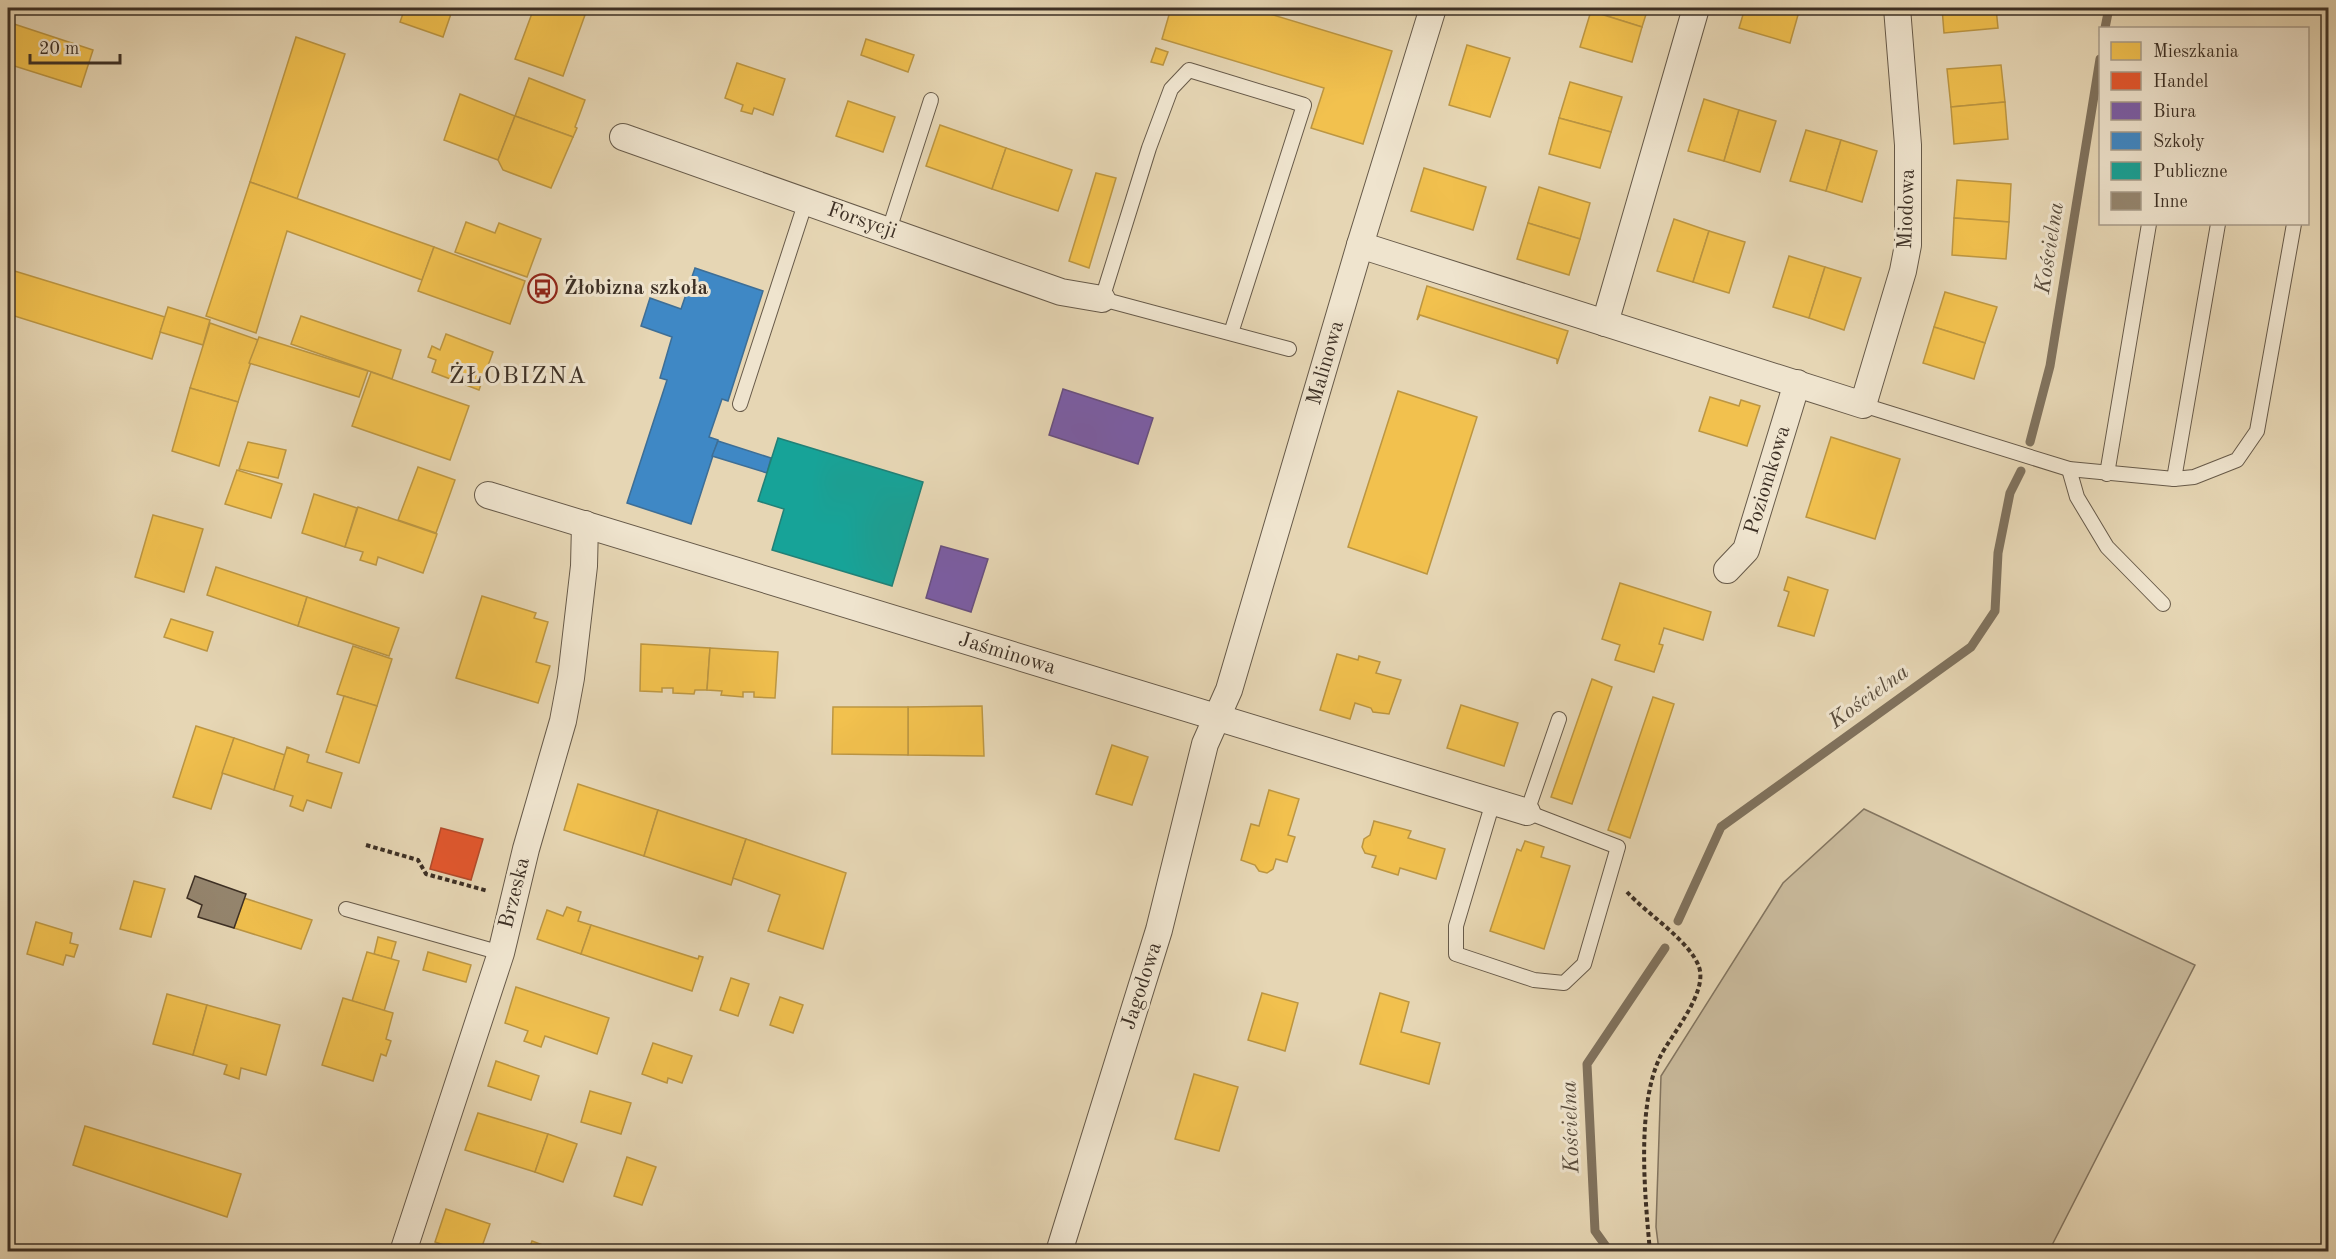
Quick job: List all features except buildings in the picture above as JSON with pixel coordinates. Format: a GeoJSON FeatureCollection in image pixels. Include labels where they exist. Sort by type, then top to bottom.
{"type":"FeatureCollection","features":[{"type":"Feature","properties":{"kind":"street","name":"Malinowa"},"geometry":{"type":"LineString","coordinates":[[1216,718],[1229,690],[1360,245],[1433,8]]}},
{"type":"Feature","properties":{"kind":"street"},"geometry":{"type":"LineString","coordinates":[[1605,323],[1696,8]]}},
{"type":"Feature","properties":{"kind":"street","name":"Miodowa"},"geometry":{"type":"LineString","coordinates":[[1863,405],[1904,272],[1908,245],[1908,145],[1897,8]]}},
{"type":"Feature","properties":{"kind":"street","name":"Forsycji"},"geometry":{"type":"LineString","coordinates":[[623,137],[1061,292],[1102,299]]}},
{"type":"Feature","properties":{"kind":"street"},"geometry":{"type":"LineString","coordinates":[[1360,245],[1863,405]]}},
{"type":"Feature","properties":{"kind":"street","name":"Poziomkowa"},"geometry":{"type":"LineString","coordinates":[[1727,570],[1746,550],[1797,383]]}},
{"type":"Feature","properties":{"kind":"street","name":"Jaśminowa"},"geometry":{"type":"LineString","coordinates":[[488,495],[1527,812]]}},
{"type":"Feature","properties":{"kind":"street","name":"Brzeska"},"geometry":{"type":"LineString","coordinates":[[403,1251],[501,953],[513,898],[563,721],[571,678],[584,566],[585,524]]}},
{"type":"Feature","properties":{"kind":"street","name":"Jagodowa"},"geometry":{"type":"LineString","coordinates":[[1059,1251],[1159,930],[1205,744],[1216,718]]}},
{"type":"Feature","properties":{"kind":"lane"},"geometry":{"type":"LineString","coordinates":[[1231,333],[1304,105],[1189,70],[1171,89],[1149,148],[1102,299],[1289,349]]}},
{"type":"Feature","properties":{"kind":"lane"},"geometry":{"type":"LineString","coordinates":[[889,230],[931,100]]}},
{"type":"Feature","properties":{"kind":"lane"},"geometry":{"type":"LineString","coordinates":[[740,404],[806,201]]}},
{"type":"Feature","properties":{"kind":"lane"},"geometry":{"type":"LineString","coordinates":[[2107,474],[2149,225]]}},
{"type":"Feature","properties":{"kind":"lane"},"geometry":{"type":"LineString","coordinates":[[2174,479],[2218,225]]}},
{"type":"Feature","properties":{"kind":"lane"},"geometry":{"type":"LineString","coordinates":[[1863,405],[2069,469],[2174,479],[2193,477],[2237,460],[2257,431],[2294,225]]}},
{"type":"Feature","properties":{"kind":"lane"},"geometry":{"type":"LineString","coordinates":[[2069,469],[2077,497],[2107,547],[2163,604]]}},
{"type":"Feature","properties":{"kind":"lane"},"geometry":{"type":"LineString","coordinates":[[1493,802],[1456,926],[1456,954],[1534,980],[1564,983],[1584,964],[1618,847],[1527,812],[1559,719]]}},
{"type":"Feature","properties":{"kind":"lane"},"geometry":{"type":"LineString","coordinates":[[346,909],[501,953]]}},
{"type":"Feature","properties":{"kind":"path"},"geometry":{"type":"LineString","coordinates":[[366,845],[418,860],[426,874],[513,898]]}},
{"type":"Feature","properties":{"kind":"path"},"geometry":{"type":"LineString","coordinates":[[1611,874],[1640,906],[1691,951],[1700,970],[1698,989],[1689,1010],[1660,1058],[1650,1085],[1644,1148],[1645,1201],[1650,1251]]}},
{"type":"Feature","properties":{"kind":"shaded area"},"geometry":{"type":"Polygon","coordinates":[[[1864,809],[2195,965],[2049,1251],[1659,1251],[1656,1227],[1661,1076],[1783,883],[1864,809]]]}},
{"type":"Feature","properties":{"kind":"waterway","name":"Kościelna"},"geometry":{"type":"LineString","coordinates":[[2105,27],[2109,8]]}},
{"type":"Feature","properties":{"kind":"waterway","name":"Kościelna"},"geometry":{"type":"LineString","coordinates":[[2030,442],[2050,366],[2099,65]]}},
{"type":"Feature","properties":{"kind":"waterway","name":"Kościelna"},"geometry":{"type":"LineString","coordinates":[[1678,921],[1721,827],[1971,647],[1995,611],[1998,553],[2010,493],[2021,471]]}},
{"type":"Feature","properties":{"kind":"waterway","name":"Kościelna"},"geometry":{"type":"LineString","coordinates":[[1610,1252],[1595,1231],[1587,1064],[1665,948]]}},
{"type":"Feature","properties":{"kind":"place","name":"Żłobizna szkoła"},"geometry":{"type":"Point","coordinates":[543,288]}},
{"type":"Feature","properties":{"kind":"district","name":"ŻŁOBIZNA"},"geometry":{"type":"Point","coordinates":[518,377]}}]}
